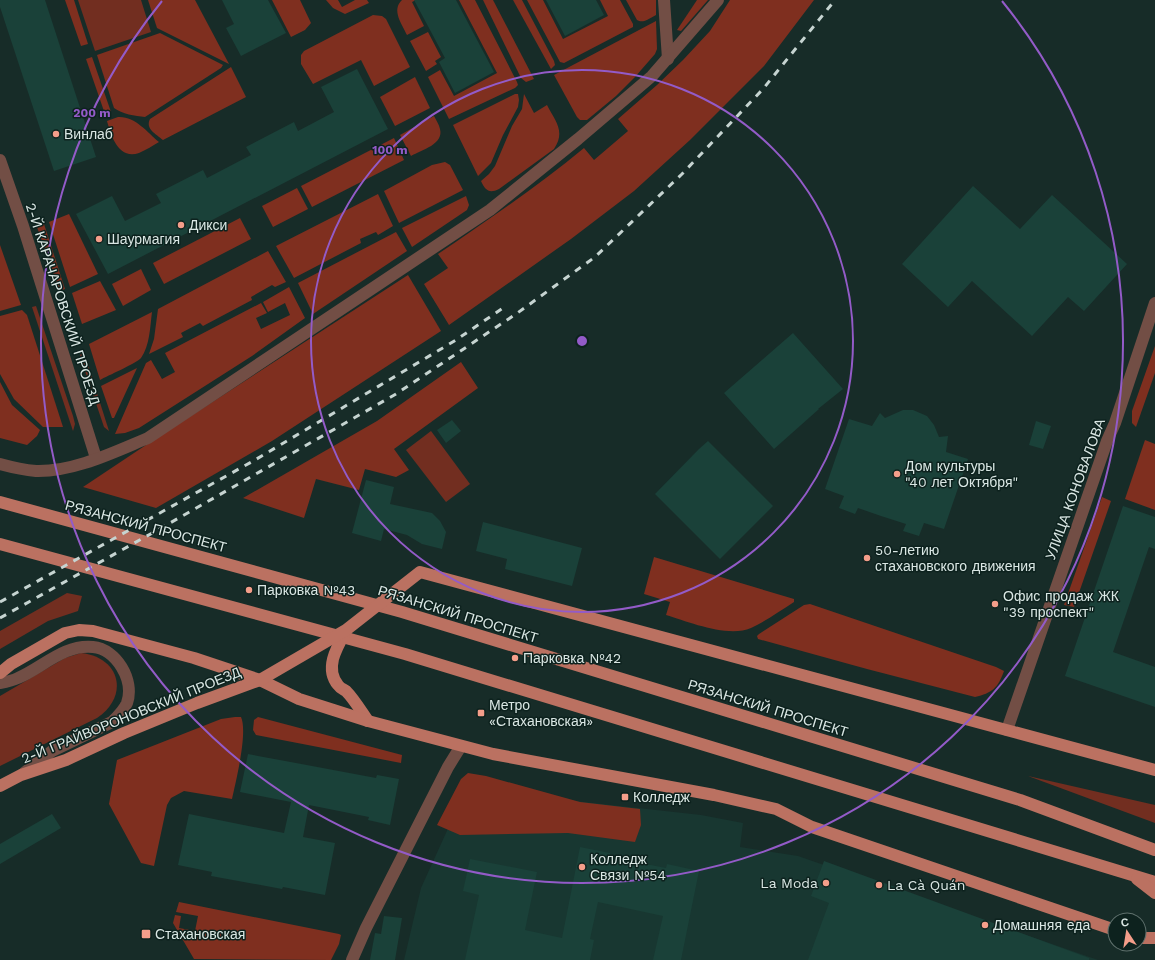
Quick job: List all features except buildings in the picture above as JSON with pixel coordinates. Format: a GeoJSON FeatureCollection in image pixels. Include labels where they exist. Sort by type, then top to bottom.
{"type":"FeatureCollection","features":[{"type":"Feature","properties":{"kind":"main road","name":"РЯЗАНСКИЙ ПРОСПЕКТ"},"geometry":{"type":"LineString","coordinates":[[0,502],[402,612],[1020,800],[1155,850]]}},
{"type":"Feature","properties":{"kind":"main road"},"geometry":{"type":"LineString","coordinates":[[0,544],[405,654],[1129,872],[1155,882]]}},
{"type":"Feature","properties":{"kind":"main road"},"geometry":{"type":"LineString","coordinates":[[260,680],[346,630],[420,572],[1155,770]]}},
{"type":"Feature","properties":{"kind":"main road","name":"2-Й ГРАЙВОРОНОВСКИЙ ПРОЕЗД"},"geometry":{"type":"LineString","coordinates":[[0,673],[11,664],[65,633],[79,630],[93,631],[194,658],[260,680]]}},
{"type":"Feature","properties":{"kind":"main road"},"geometry":{"type":"LineString","coordinates":[[346,630],[334,654],[332,670],[338,686],[346,691],[368,721]]}},
{"type":"Feature","properties":{"kind":"main road"},"geometry":{"type":"LineString","coordinates":[[260,680],[300,699],[368,721],[493,754],[714,795],[776,809],[812,827],[1107,927]]}},
{"type":"Feature","properties":{"kind":"main road","name":"2-Й ГРАЙВОРОНОВСКИЙ ПРОЕЗД"},"geometry":{"type":"LineString","coordinates":[[0,786],[21,775],[66,760],[124,733],[182,709],[260,680]]}},
{"type":"Feature","properties":{"kind":"main road"},"geometry":{"type":"LineString","coordinates":[[1129,872],[1155,893]]}},
{"type":"Feature","properties":{"kind":"street"},"geometry":{"type":"LineString","coordinates":[[664,0],[668,59]]}},
{"type":"Feature","properties":{"kind":"street"},"geometry":{"type":"LineString","coordinates":[[0,464],[36,471],[66,468],[148,438],[490,210],[652,76],[718,0]]}},
{"type":"Feature","properties":{"kind":"street","name":"2-Й КАРАЧАРОВСКИЙ ПРОЕЗД"},"geometry":{"type":"LineString","coordinates":[[0,160],[96,458]]}},
{"type":"Feature","properties":{"kind":"street","name":"УЛИЦА КОНОВАЛОВА"},"geometry":{"type":"LineString","coordinates":[[1007,730],[1107,441],[1115,423],[1155,303]]}},
{"type":"Feature","properties":{"kind":"street"},"geometry":{"type":"LineString","coordinates":[[0,683],[17,679],[68,650],[92,647],[101,649],[118,661],[128,687],[127,702],[112,722],[52,751],[21,775]]}},
{"type":"Feature","properties":{"kind":"street"},"geometry":{"type":"LineString","coordinates":[[352,960],[369,921],[441,780],[462,746]]}},
{"type":"Feature","properties":{"kind":"shaded area"},"geometry":{"type":"Polygon","coordinates":[[[65,0],[74,0],[88,44],[81,46],[65,0]]]}},
{"type":"Feature","properties":{"kind":"shaded area"},"geometry":{"type":"Polygon","coordinates":[[[78,0],[141,0],[151,32],[95,51],[78,0]]]}},
{"type":"Feature","properties":{"kind":"shaded area"},"geometry":{"type":"Polygon","coordinates":[[[148,0],[195,0],[229,64],[157,28],[148,0]]]}},
{"type":"Feature","properties":{"kind":"shaded area"},"geometry":{"type":"Polygon","coordinates":[[[272,0],[300,0],[311,23],[305,30],[291,37],[272,0]]]}},
{"type":"Feature","properties":{"kind":"shaded area"},"geometry":{"type":"Polygon","coordinates":[[[326,0],[338,0],[342,7],[355,0],[367,0],[369,3],[345,14],[333,8],[326,0]]]}},
{"type":"Feature","properties":{"kind":"shaded area"},"geometry":{"type":"Polygon","coordinates":[[[402,0],[416,0],[412,2],[424,26],[407,35],[397,13],[397,8],[402,0]]]}},
{"type":"Feature","properties":{"kind":"shaded area"},"geometry":{"type":"Polygon","coordinates":[[[459,0],[475,0],[518,85],[515,88],[449,119],[428,77],[440,70],[454,96],[497,73],[459,0]]]}},
{"type":"Feature","properties":{"kind":"shaded area"},"geometry":{"type":"Polygon","coordinates":[[[483,0],[493,0],[534,79],[526,82],[521,78],[483,0]]]}},
{"type":"Feature","properties":{"kind":"shaded area"},"geometry":{"type":"Polygon","coordinates":[[[513,0],[522,0],[554,61],[555,65],[551,69],[513,0]]]}},
{"type":"Feature","properties":{"kind":"shaded area"},"geometry":{"type":"Polygon","coordinates":[[[527,0],[543,0],[563,39],[608,16],[600,0],[620,0],[633,24],[633,27],[564,63],[560,62],[527,0]]]}},
{"type":"Feature","properties":{"kind":"shaded area"},"geometry":{"type":"Polygon","coordinates":[[[626,0],[656,0],[656,15],[644,21],[637,20],[626,0]]]}},
{"type":"Feature","properties":{"kind":"shaded area"},"geometry":{"type":"Polygon","coordinates":[[[697,0],[708,0],[681,31],[677,30],[697,0]]]}},
{"type":"Feature","properties":{"kind":"shaded area"},"geometry":{"type":"Polygon","coordinates":[[[730,0],[814,0],[764,66],[690,140],[634,191],[571,239],[449,325],[424,284],[448,268],[438,254],[494,216],[584,148],[594,160],[628,131],[618,119],[683,60],[710,31],[730,0]]]}},
{"type":"Feature","properties":{"kind":"shaded area"},"geometry":{"type":"Polygon","coordinates":[[[373,15],[382,16],[386,19],[410,67],[374,86],[361,60],[313,84],[301,64],[301,55],[304,51],[373,15]]]}},
{"type":"Feature","properties":{"kind":"shaded area"},"geometry":{"type":"Polygon","coordinates":[[[656,21],[657,49],[655,54],[616,96],[587,120],[580,120],[554,75],[656,21]]]}},
{"type":"Feature","properties":{"kind":"shaded area"},"geometry":{"type":"Polygon","coordinates":[[[428,32],[441,57],[435,61],[437,64],[426,71],[410,41],[428,32]]]}},
{"type":"Feature","properties":{"kind":"shaded area"},"geometry":{"type":"Polygon","coordinates":[[[160,33],[223,65],[221,68],[145,117],[117,110],[114,108],[97,55],[160,33]]]}},
{"type":"Feature","properties":{"kind":"shaded area"},"geometry":{"type":"Polygon","coordinates":[[[92,57],[111,112],[106,117],[86,59],[92,57]]]}},
{"type":"Feature","properties":{"kind":"shaded area"},"geometry":{"type":"Polygon","coordinates":[[[231,67],[246,97],[163,140],[152,131],[149,126],[150,119],[231,67]]]}},
{"type":"Feature","properties":{"kind":"shaded area"},"geometry":{"type":"Polygon","coordinates":[[[415,77],[430,108],[395,126],[380,97],[415,77]]]}},
{"type":"Feature","properties":{"kind":"shaded area"},"geometry":{"type":"Polygon","coordinates":[[[515,94],[518,94],[518,107],[503,135],[491,163],[478,176],[453,125],[515,94]]]}},
{"type":"Feature","properties":{"kind":"shaded area"},"geometry":{"type":"Polygon","coordinates":[[[524,94],[534,113],[547,105],[558,126],[559,137],[557,143],[554,149],[499,189],[490,191],[484,187],[481,181],[495,166],[512,126],[522,109],[524,94]]]}},
{"type":"Feature","properties":{"kind":"shaded area"},"geometry":{"type":"Polygon","coordinates":[[[434,116],[440,129],[439,139],[431,146],[411,156],[400,135],[434,116]]]}},
{"type":"Feature","properties":{"kind":"shaded area"},"geometry":{"type":"Polygon","coordinates":[[[118,117],[124,117],[135,122],[159,142],[139,153],[126,153],[121,150],[113,139],[107,121],[118,117]]]}},
{"type":"Feature","properties":{"kind":"shaded area"},"geometry":{"type":"Polygon","coordinates":[[[394,138],[404,160],[312,207],[301,186],[394,138]]]}},
{"type":"Feature","properties":{"kind":"shaded area"},"geometry":{"type":"Polygon","coordinates":[[[445,162],[450,165],[463,190],[399,223],[384,191],[432,165],[445,162]]]}},
{"type":"Feature","properties":{"kind":"shaded area"},"geometry":{"type":"Polygon","coordinates":[[[297,188],[308,209],[273,227],[262,206],[297,188]]]}},
{"type":"Feature","properties":{"kind":"shaded area"},"geometry":{"type":"Polygon","coordinates":[[[378,194],[393,226],[378,235],[376,232],[360,239],[361,243],[294,278],[276,246],[378,194]]]}},
{"type":"Feature","properties":{"kind":"shaded area"},"geometry":{"type":"Polygon","coordinates":[[[466,196],[469,205],[467,210],[412,247],[402,228],[466,196]]]}},
{"type":"Feature","properties":{"kind":"shaded area"},"geometry":{"type":"Polygon","coordinates":[[[69,214],[98,274],[70,287],[49,222],[69,214]]]}},
{"type":"Feature","properties":{"kind":"shaded area"},"geometry":{"type":"Polygon","coordinates":[[[240,218],[251,239],[164,284],[153,263],[240,218]]]}},
{"type":"Feature","properties":{"kind":"shaded area"},"geometry":{"type":"Polygon","coordinates":[[[44,224],[65,289],[59,291],[37,227],[44,224]]]}},
{"type":"Feature","properties":{"kind":"shaded area"},"geometry":{"type":"Polygon","coordinates":[[[396,232],[407,251],[313,314],[298,283],[396,232]]]}},
{"type":"Feature","properties":{"kind":"shaded area"},"geometry":{"type":"Polygon","coordinates":[[[0,245],[21,305],[0,311],[0,245]]]}},
{"type":"Feature","properties":{"kind":"shaded area"},"geometry":{"type":"Polygon","coordinates":[[[268,251],[286,282],[275,287],[272,285],[251,297],[252,300],[203,326],[200,323],[181,333],[183,337],[149,354],[154,339],[158,309],[268,251]]]}},
{"type":"Feature","properties":{"kind":"shaded area"},"geometry":{"type":"Polygon","coordinates":[[[141,269],[151,290],[123,306],[112,284],[141,269]]]}},
{"type":"Feature","properties":{"kind":"shaded area"},"geometry":{"type":"Polygon","coordinates":[[[408,275],[441,331],[272,441],[156,508],[83,487],[140,449],[408,275]]]}},
{"type":"Feature","properties":{"kind":"shaded area"},"geometry":{"type":"Polygon","coordinates":[[[100,281],[116,310],[82,324],[72,293],[100,281]]]}},
{"type":"Feature","properties":{"kind":"shaded area"},"geometry":{"type":"Polygon","coordinates":[[[289,287],[305,318],[252,356],[139,428],[125,433],[115,434],[146,363],[151,360],[162,379],[175,372],[165,353],[261,303],[267,313],[256,318],[261,329],[290,315],[285,303],[268,312],[263,302],[289,287]]]}},
{"type":"Feature","properties":{"kind":"shaded area"},"geometry":{"type":"Polygon","coordinates":[[[36,306],[73,416],[75,424],[73,431],[32,307],[36,306]]]}},
{"type":"Feature","properties":{"kind":"shaded area"},"geometry":{"type":"Polygon","coordinates":[[[22,310],[27,315],[63,427],[43,427],[14,399],[0,374],[0,316],[22,310]]]}},
{"type":"Feature","properties":{"kind":"shaded area"},"geometry":{"type":"Polygon","coordinates":[[[152,312],[148,342],[141,358],[100,380],[89,344],[152,312]]]}},
{"type":"Feature","properties":{"kind":"shaded area"},"geometry":{"type":"Polygon","coordinates":[[[1155,346],[1155,373],[1136,427],[1132,423],[1132,411],[1155,346]]]}},
{"type":"Feature","properties":{"kind":"shaded area"},"geometry":{"type":"Polygon","coordinates":[[[83,349],[109,431],[104,427],[80,356],[83,349]]]}},
{"type":"Feature","properties":{"kind":"shaded area"},"geometry":{"type":"Polygon","coordinates":[[[461,362],[478,388],[394,449],[409,470],[396,477],[365,469],[359,490],[316,479],[304,518],[243,498],[377,421],[461,362]]]}},
{"type":"Feature","properties":{"kind":"shaded area"},"geometry":{"type":"Polygon","coordinates":[[[137,368],[114,418],[112,418],[101,386],[137,368]]]}},
{"type":"Feature","properties":{"kind":"shaded area"},"geometry":{"type":"Polygon","coordinates":[[[0,382],[12,405],[40,430],[37,436],[27,445],[0,438],[0,382]]]}},
{"type":"Feature","properties":{"kind":"shaded area"},"geometry":{"type":"Polygon","coordinates":[[[431,431],[470,484],[446,502],[406,450],[431,431]]]}},
{"type":"Feature","properties":{"kind":"shaded area"},"geometry":{"type":"Polygon","coordinates":[[[1145,440],[1155,444],[1155,510],[1125,499],[1145,440]]]}},
{"type":"Feature","properties":{"kind":"shaded area"},"geometry":{"type":"Polygon","coordinates":[[[1102,497],[1111,501],[1074,607],[1064,605],[1102,497]]]}},
{"type":"Feature","properties":{"kind":"shaded area"},"geometry":{"type":"Polygon","coordinates":[[[654,557],[794,599],[794,602],[762,622],[742,631],[708,628],[666,615],[670,602],[644,594],[654,557]]]}},
{"type":"Feature","properties":{"kind":"shaded area"},"geometry":{"type":"Polygon","coordinates":[[[67,593],[82,596],[78,611],[48,621],[0,649],[0,631],[67,593]]]}},
{"type":"Feature","properties":{"kind":"shaded area"},"geometry":{"type":"Polygon","coordinates":[[[810,604],[1004,671],[994,689],[986,694],[975,697],[758,639],[757,636],[759,634],[804,605],[810,604]]]}},
{"type":"Feature","properties":{"kind":"shaded area"},"geometry":{"type":"Polygon","coordinates":[[[81,653],[94,656],[105,662],[112,670],[116,679],[117,689],[114,699],[107,709],[97,718],[0,766],[0,696],[65,658],[81,653]]]}},
{"type":"Feature","properties":{"kind":"shaded area"},"geometry":{"type":"Polygon","coordinates":[[[241,717],[243,734],[241,757],[232,799],[184,791],[171,798],[167,805],[154,866],[141,863],[109,804],[117,760],[221,719],[241,717]]]}},
{"type":"Feature","properties":{"kind":"shaded area"},"geometry":{"type":"Polygon","coordinates":[[[258,717],[402,755],[401,763],[256,735],[253,730],[254,720],[258,717]]]}},
{"type":"Feature","properties":{"kind":"shaded area"},"geometry":{"type":"Polygon","coordinates":[[[468,773],[486,776],[580,802],[640,809],[641,825],[635,842],[568,833],[460,835],[437,825],[461,779],[468,773]]]}},
{"type":"Feature","properties":{"kind":"shaded area"},"geometry":{"type":"Polygon","coordinates":[[[1028,776],[1155,805],[1155,823],[1028,776]]]}},
{"type":"Feature","properties":{"kind":"shaded area","name":"Колледж Связи №54"},"geometry":{"type":"Polygon","coordinates":[[[471,778],[557,799],[701,815],[743,823],[740,847],[798,856],[1098,960],[404,960],[421,888],[471,778]]]}},
{"type":"Feature","properties":{"kind":"shaded area"},"geometry":{"type":"Polygon","coordinates":[[[179,902],[339,934],[341,935],[339,944],[331,960],[194,959],[173,923],[175,915],[181,916],[179,928],[195,931],[198,916],[176,912],[179,902]]]}},
{"type":"Feature","properties":{"kind":"railway"},"geometry":{"type":"LineString","coordinates":[[0,618],[396,394],[516,314],[595,257],[682,174],[763,89],[835,0]]}},
{"type":"Feature","properties":{"kind":"railway"},"geometry":{"type":"LineString","coordinates":[[0,602],[255,460],[456,340],[503,308]]}},
{"type":"Feature","properties":{"kind":"place","name":"Винлаб"},"geometry":{"type":"Point","coordinates":[56,134]}},
{"type":"Feature","properties":{"kind":"place","name":"Дикси"},"geometry":{"type":"Point","coordinates":[181,225]}},
{"type":"Feature","properties":{"kind":"place","name":"Шаурмагия"},"geometry":{"type":"Point","coordinates":[99,239]}},
{"type":"Feature","properties":{"kind":"place","name":"Дом культуры \"40 лет Октября\""},"geometry":{"type":"Point","coordinates":[897,474]}},
{"type":"Feature","properties":{"kind":"place","name":"50-летию стахановского движения"},"geometry":{"type":"Point","coordinates":[867,558]}},
{"type":"Feature","properties":{"kind":"place","name":"Парковка №43"},"geometry":{"type":"Point","coordinates":[249,590]}},
{"type":"Feature","properties":{"kind":"place","name":"Офис продаж ЖК \"39 проспект\""},"geometry":{"type":"Point","coordinates":[995,604]}},
{"type":"Feature","properties":{"kind":"place","name":"Парковка №42"},"geometry":{"type":"Point","coordinates":[515,658]}},
{"type":"Feature","properties":{"kind":"place","name":"Метро «Стахановская»"},"geometry":{"type":"Point","coordinates":[481,713]}},
{"type":"Feature","properties":{"kind":"place","name":"Колледж"},"geometry":{"type":"Point","coordinates":[625,797]}},
{"type":"Feature","properties":{"kind":"place","name":"Колледж Связи №54"},"geometry":{"type":"Point","coordinates":[582,867]}},
{"type":"Feature","properties":{"kind":"place","name":"La Moda"},"geometry":{"type":"Point","coordinates":[826,883]}},
{"type":"Feature","properties":{"kind":"place","name":"La Cà Quán"},"geometry":{"type":"Point","coordinates":[879,885]}},
{"type":"Feature","properties":{"kind":"place","name":"Домашняя еда"},"geometry":{"type":"Point","coordinates":[985,925]}},
{"type":"Feature","properties":{"kind":"place","name":"Стахановская"},"geometry":{"type":"Point","coordinates":[146,934]}}]}
